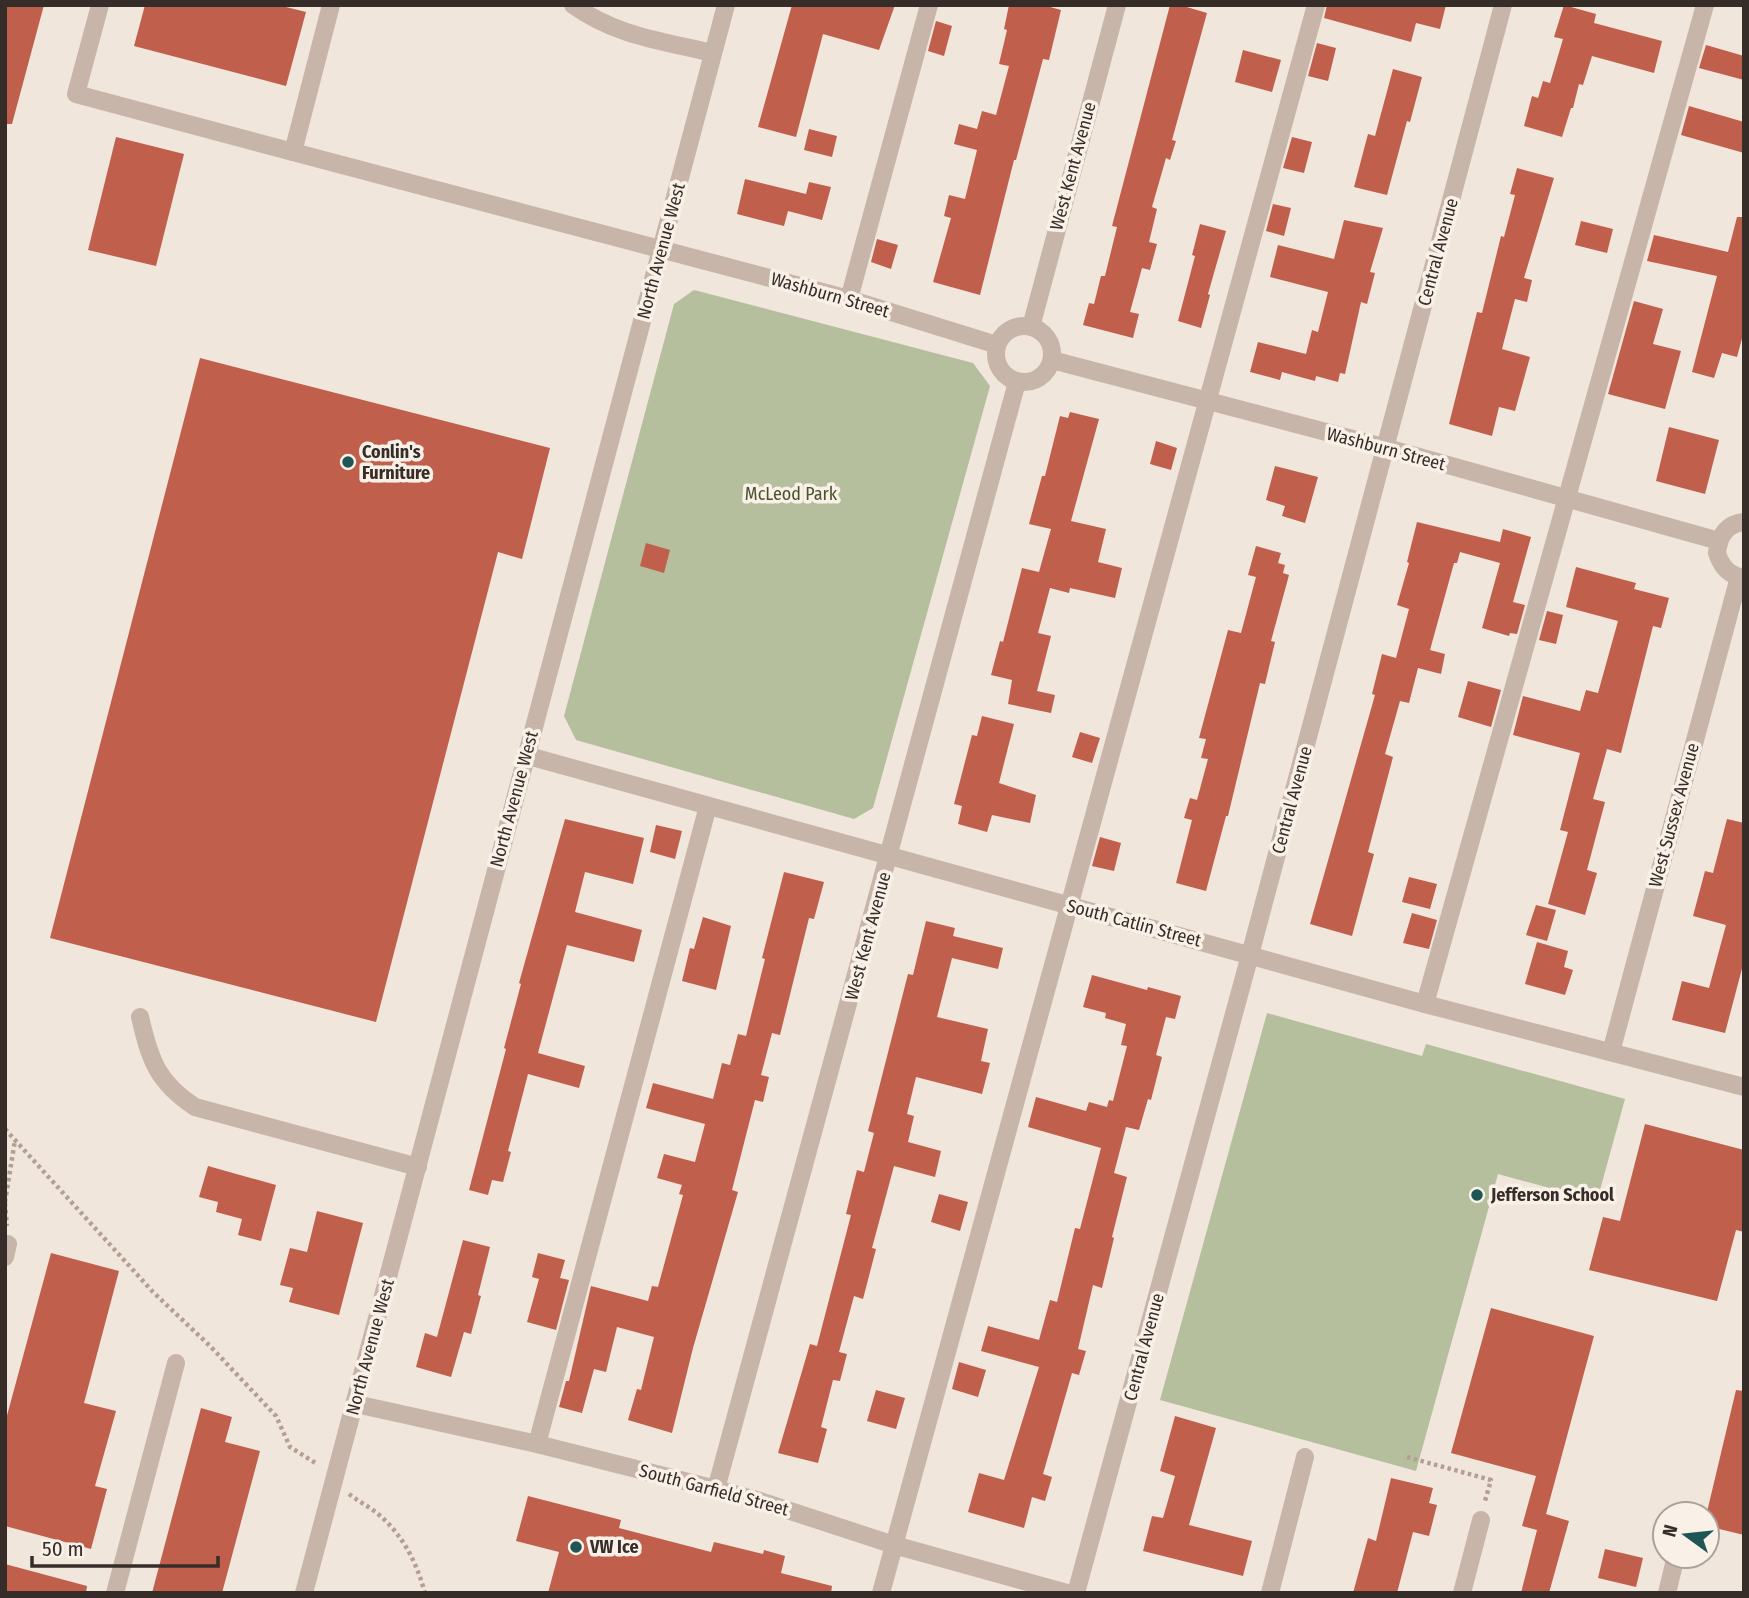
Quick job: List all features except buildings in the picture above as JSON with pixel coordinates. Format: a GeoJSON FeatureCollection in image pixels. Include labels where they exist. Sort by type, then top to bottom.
{"type":"FeatureCollection","features":[{"type":"Feature","properties":{"kind":"street","name":"Washburn Street"},"geometry":{"type":"LineString","coordinates":[[100,5],[76,94],[849,299],[997,345]]}},
{"type":"Feature","properties":{"kind":"street"},"geometry":{"type":"LineString","coordinates":[[293,152],[331,5]]}},
{"type":"Feature","properties":{"kind":"street"},"geometry":{"type":"LineString","coordinates":[[573,5],[594,21],[628,33],[713,53]]}},
{"type":"Feature","properties":{"kind":"street","name":"North Avenue West"},"geometry":{"type":"LineString","coordinates":[[304,1593],[726,5]]}},
{"type":"Feature","properties":{"kind":"street"},"geometry":{"type":"LineString","coordinates":[[849,299],[929,5]]}},
{"type":"Feature","properties":{"kind":"street","name":"West Kent Avenue"},"geometry":{"type":"LineString","coordinates":[[1031,327],[1116,5]]}},
{"type":"Feature","properties":{"kind":"street"},"geometry":{"type":"LineString","coordinates":[[881,1593],[1317,5]]}},
{"type":"Feature","properties":{"kind":"street","name":"Central Avenue"},"geometry":{"type":"LineString","coordinates":[[1076,1593],[1387,448],[1503,5]]}},
{"type":"Feature","properties":{"kind":"street"},"geometry":{"type":"LineString","coordinates":[[1425,1004],[1705,5]]}},
{"type":"Feature","properties":{"kind":"street"},"geometry":{"type":"LineString","coordinates":[[1016,327],[1031,327],[1044,333],[1050,342],[1052,360],[1041,377],[1032,382],[1017,382],[1004,375],[998,367],[997,345],[1007,331],[1016,327]]}},
{"type":"Feature","properties":{"kind":"street","name":"Washburn Street"},"geometry":{"type":"LineString","coordinates":[[1052,360],[1387,448],[1719,541]]}},
{"type":"Feature","properties":{"kind":"street","name":"West Kent Avenue"},"geometry":{"type":"LineString","coordinates":[[716,1489],[1017,382]]}},
{"type":"Feature","properties":{"kind":"street"},"geometry":{"type":"LineString","coordinates":[[1741,578],[1726,570],[1717,553],[1719,541],[1729,527],[1744,522]]}},
{"type":"Feature","properties":{"kind":"street","name":"West Sussex Avenue"},"geometry":{"type":"LineString","coordinates":[[1611,1052],[1741,578]]}},
{"type":"Feature","properties":{"kind":"street","name":"South Catlin Street"},"geometry":{"type":"LineString","coordinates":[[525,755],[1425,1004],[1744,1087]]}},
{"type":"Feature","properties":{"kind":"street"},"geometry":{"type":"LineString","coordinates":[[537,1444],[708,807]]}},
{"type":"Feature","properties":{"kind":"street"},"geometry":{"type":"LineString","coordinates":[[140,1017],[147,1049],[158,1072],[173,1093],[195,1107],[418,1167]]}},
{"type":"Feature","properties":{"kind":"street"},"geometry":{"type":"LineString","coordinates":[[115,1593],[176,1363]]}},
{"type":"Feature","properties":{"kind":"street","name":"South Garfield Street"},"geometry":{"type":"LineString","coordinates":[[356,1404],[537,1444],[716,1489],[894,1545],[1067,1593]]}},
{"type":"Feature","properties":{"kind":"street"},"geometry":{"type":"LineString","coordinates":[[1270,1593],[1305,1457]]}},
{"type":"Feature","properties":{"kind":"street"},"geometry":{"type":"LineString","coordinates":[[1462,1593],[1481,1520]]}},
{"type":"Feature","properties":{"kind":"street"},"geometry":{"type":"LineString","coordinates":[[1667,1593],[1673,1570]]}},
{"type":"Feature","properties":{"kind":"path"},"geometry":{"type":"LineString","coordinates":[[5,1129],[153,1292],[211,1347],[276,1416],[290,1447],[311,1459]]}},
{"type":"Feature","properties":{"kind":"path"},"geometry":{"type":"LineString","coordinates":[[5,1202],[15,1140]]}},
{"type":"Feature","properties":{"kind":"path"},"geometry":{"type":"LineString","coordinates":[[1407,1457],[1491,1480],[1481,1520]]}},
{"type":"Feature","properties":{"kind":"path"},"geometry":{"type":"LineString","coordinates":[[353,1497],[376,1513],[400,1536],[417,1566],[425,1593]]}},
{"type":"Feature","properties":{"kind":"green space","name":"McLeod Park"},"geometry":{"type":"Polygon","coordinates":[[[694,290],[973,363],[990,386],[873,808],[854,819],[576,740],[564,716],[674,304],[694,290]]]}},
{"type":"Feature","properties":{"kind":"green space","name":"Jefferson School"},"geometry":{"type":"Polygon","coordinates":[[[1267,1013],[1422,1056],[1426,1044],[1625,1099],[1597,1201],[1498,1174],[1416,1471],[1160,1400],[1267,1013]]]}},
{"type":"Feature","properties":{"kind":"place","name":"Conlin's Furniture"},"geometry":{"type":"Point","coordinates":[348,462]}},
{"type":"Feature","properties":{"kind":"place","name":"Jefferson School"},"geometry":{"type":"Point","coordinates":[1477,1195]}},
{"type":"Feature","properties":{"kind":"place","name":"VW Ice"},"geometry":{"type":"Point","coordinates":[576,1547]}}]}
